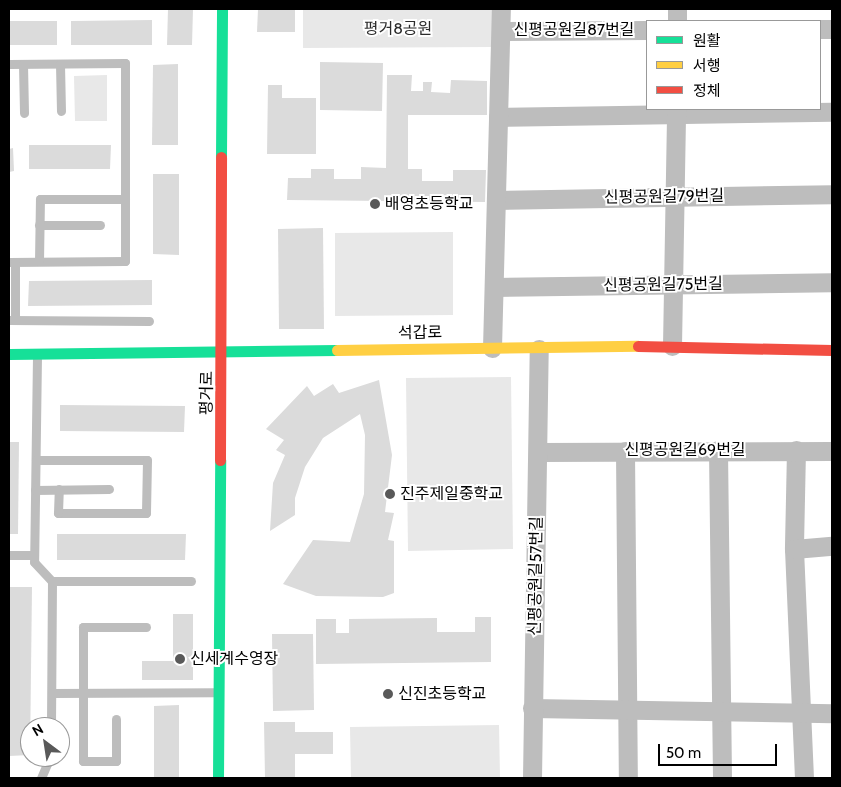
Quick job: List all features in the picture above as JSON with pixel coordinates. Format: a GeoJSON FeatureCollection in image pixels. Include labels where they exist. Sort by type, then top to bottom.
{"type":"FeatureCollection","features":[{"type":"Feature","properties":{"kind":"street","name":"평거로"},"geometry":{"type":"LineString","coordinates":[[218,778],[223,352],[222,9]]}},
{"type":"Feature","properties":{"kind":"street"},"geometry":{"type":"LineString","coordinates":[[492,348],[501,9]]}},
{"type":"Feature","properties":{"kind":"street","name":"신평공원길87번길"},"geometry":{"type":"LineString","coordinates":[[501,31],[646,30]]}},
{"type":"Feature","properties":{"kind":"street"},"geometry":{"type":"LineString","coordinates":[[498,117],[676,112],[832,112]]}},
{"type":"Feature","properties":{"kind":"street"},"geometry":{"type":"LineString","coordinates":[[672,346],[676,112]]}},
{"type":"Feature","properties":{"kind":"street","name":"신평공원길79번길"},"geometry":{"type":"LineString","coordinates":[[496,200],[832,194]]}},
{"type":"Feature","properties":{"kind":"street","name":"신평공원길75번길"},"geometry":{"type":"LineString","coordinates":[[494,287],[832,282]]}},
{"type":"Feature","properties":{"kind":"street","name":"석갑로"},"geometry":{"type":"LineString","coordinates":[[9,354],[672,346],[832,350]]}},
{"type":"Feature","properties":{"kind":"street","name":"신평공원길57번길"},"geometry":{"type":"LineString","coordinates":[[532,778],[538,348]]}},
{"type":"Feature","properties":{"kind":"street"},"geometry":{"type":"LineString","coordinates":[[718,450],[722,778]]}},
{"type":"Feature","properties":{"kind":"street"},"geometry":{"type":"LineString","coordinates":[[796,450],[794,550],[804,712],[804,778]]}},
{"type":"Feature","properties":{"kind":"street"},"geometry":{"type":"LineString","coordinates":[[625,451],[628,778]]}},
{"type":"Feature","properties":{"kind":"street","name":"신평공원길69번길"},"geometry":{"type":"LineString","coordinates":[[538,452],[832,451]]}},
{"type":"Feature","properties":{"kind":"street"},"geometry":{"type":"LineString","coordinates":[[794,550],[832,546]]}},
{"type":"Feature","properties":{"kind":"street"},"geometry":{"type":"LineString","coordinates":[[532,708],[722,709],[832,713]]}},
{"type":"Feature","properties":{"kind":"lane"},"geometry":{"type":"LineString","coordinates":[[9,64],[125,63],[125,261],[12,262],[12,320],[149,321]]}},
{"type":"Feature","properties":{"kind":"lane"},"geometry":{"type":"LineString","coordinates":[[23,64],[24,113]]}},
{"type":"Feature","properties":{"kind":"lane"},"geometry":{"type":"LineString","coordinates":[[60,64],[61,111]]}},
{"type":"Feature","properties":{"kind":"lane"},"geometry":{"type":"LineString","coordinates":[[39,262],[40,199],[125,199]]}},
{"type":"Feature","properties":{"kind":"lane"},"geometry":{"type":"LineString","coordinates":[[40,225],[100,225]]}},
{"type":"Feature","properties":{"kind":"lane"},"geometry":{"type":"LineString","coordinates":[[37,354],[34,562],[52,581],[51,717]]}},
{"type":"Feature","properties":{"kind":"lane"},"geometry":{"type":"LineString","coordinates":[[36,460],[147,460],[146,513],[58,513],[58,490]]}},
{"type":"Feature","properties":{"kind":"lane"},"geometry":{"type":"LineString","coordinates":[[36,490],[109,489]]}},
{"type":"Feature","properties":{"kind":"lane"},"geometry":{"type":"LineString","coordinates":[[9,556],[34,555]]}},
{"type":"Feature","properties":{"kind":"lane"},"geometry":{"type":"LineString","coordinates":[[52,581],[191,581]]}},
{"type":"Feature","properties":{"kind":"lane"},"geometry":{"type":"LineString","coordinates":[[116,718],[116,761],[82,761],[83,627],[146,626]]}},
{"type":"Feature","properties":{"kind":"lane"},"geometry":{"type":"LineString","coordinates":[[52,693],[219,692]]}},
{"type":"Feature","properties":{"kind":"green space","name":"평거8공원"},"geometry":{"type":"Polygon","coordinates":[[[303,9],[493,9],[493,47],[303,48],[303,9]]]}},
{"type":"Feature","properties":{"kind":"green space"},"geometry":{"type":"Polygon","coordinates":[[[107,75],[107,121],[75,121],[74,76],[107,75]]]}},
{"type":"Feature","properties":{"kind":"green space"},"geometry":{"type":"Polygon","coordinates":[[[453,232],[453,315],[335,316],[335,233],[453,232]]]}},
{"type":"Feature","properties":{"kind":"green space"},"geometry":{"type":"Polygon","coordinates":[[[511,377],[513,549],[408,551],[406,378],[511,377]]]}},
{"type":"Feature","properties":{"kind":"green space"},"geometry":{"type":"Polygon","coordinates":[[[499,725],[500,778],[351,778],[350,727],[499,725]]]}},
{"type":"Feature","properties":{"kind":"building"},"geometry":{"type":"Polygon","coordinates":[[[168,9],[193,9],[192,45],[167,45],[168,9]]]}},
{"type":"Feature","properties":{"kind":"building"},"geometry":{"type":"Polygon","coordinates":[[[258,9],[295,9],[295,32],[257,32],[258,9]]]}},
{"type":"Feature","properties":{"kind":"building"},"geometry":{"type":"Polygon","coordinates":[[[152,20],[152,45],[71,45],[71,21],[152,20]]]}},
{"type":"Feature","properties":{"kind":"building"},"geometry":{"type":"Polygon","coordinates":[[[9,21],[57,21],[57,45],[9,45],[9,21]]]}},
{"type":"Feature","properties":{"kind":"building"},"geometry":{"type":"Polygon","coordinates":[[[320,62],[383,63],[382,111],[320,110],[320,62]]]}},
{"type":"Feature","properties":{"kind":"building"},"geometry":{"type":"Polygon","coordinates":[[[178,64],[178,145],[152,145],[153,65],[178,64]]]}},
{"type":"Feature","properties":{"kind":"building"},"geometry":{"type":"Polygon","coordinates":[[[387,75],[412,75],[411,91],[423,91],[423,82],[432,82],[431,92],[450,93],[451,80],[487,81],[487,115],[408,115],[408,169],[422,169],[422,181],[453,181],[453,170],[486,170],[485,202],[287,200],[288,178],[311,178],[311,169],[334,169],[334,179],[361,179],[361,167],[386,168],[387,75]]]}},
{"type":"Feature","properties":{"kind":"building"},"geometry":{"type":"Polygon","coordinates":[[[268,85],[282,85],[282,98],[316,98],[316,154],[267,154],[268,85]]]}},
{"type":"Feature","properties":{"kind":"building"},"geometry":{"type":"Polygon","coordinates":[[[29,145],[111,145],[110,169],[29,169],[29,145]]]}},
{"type":"Feature","properties":{"kind":"building"},"geometry":{"type":"Polygon","coordinates":[[[13,148],[14,171],[9,172],[9,149],[13,148]]]}},
{"type":"Feature","properties":{"kind":"building"},"geometry":{"type":"Polygon","coordinates":[[[153,174],[179,174],[179,255],[153,254],[153,174]]]}},
{"type":"Feature","properties":{"kind":"building"},"geometry":{"type":"Polygon","coordinates":[[[323,228],[324,329],[279,329],[278,229],[323,228]]]}},
{"type":"Feature","properties":{"kind":"building"},"geometry":{"type":"Polygon","coordinates":[[[152,280],[152,305],[28,306],[29,281],[152,280]]]}},
{"type":"Feature","properties":{"kind":"building"},"geometry":{"type":"Polygon","coordinates":[[[379,380],[392,455],[385,512],[394,513],[388,540],[394,541],[394,593],[383,597],[316,596],[283,584],[313,540],[350,542],[364,494],[365,435],[360,414],[323,438],[305,467],[295,498],[295,515],[270,531],[273,483],[285,455],[276,450],[284,440],[266,429],[307,386],[314,396],[333,384],[339,393],[379,380]]]}},
{"type":"Feature","properties":{"kind":"building"},"geometry":{"type":"Polygon","coordinates":[[[60,405],[185,406],[184,432],[60,431],[60,405]]]}},
{"type":"Feature","properties":{"kind":"building"},"geometry":{"type":"Polygon","coordinates":[[[9,442],[19,442],[18,534],[9,534],[9,442]]]}},
{"type":"Feature","properties":{"kind":"building"},"geometry":{"type":"Polygon","coordinates":[[[57,534],[186,534],[185,560],[57,560],[57,534]]]}},
{"type":"Feature","properties":{"kind":"building"},"geometry":{"type":"Polygon","coordinates":[[[9,587],[32,587],[30,717],[20,717],[20,755],[9,756],[9,587]]]}},
{"type":"Feature","properties":{"kind":"building"},"geometry":{"type":"Polygon","coordinates":[[[173,614],[193,614],[193,680],[142,680],[142,661],[173,661],[173,614]]]}},
{"type":"Feature","properties":{"kind":"building"},"geometry":{"type":"Polygon","coordinates":[[[475,617],[491,617],[491,662],[316,664],[316,619],[336,619],[336,633],[349,633],[349,619],[437,618],[437,632],[475,632],[475,617]]]}},
{"type":"Feature","properties":{"kind":"building"},"geometry":{"type":"Polygon","coordinates":[[[272,634],[313,634],[314,710],[273,711],[272,634]]]}},
{"type":"Feature","properties":{"kind":"building"},"geometry":{"type":"Polygon","coordinates":[[[179,705],[179,778],[154,778],[154,706],[179,705]]]}},
{"type":"Feature","properties":{"kind":"building"},"geometry":{"type":"Polygon","coordinates":[[[264,722],[295,722],[295,732],[333,732],[333,754],[295,754],[295,778],[265,778],[264,722]]]}},
{"type":"Feature","properties":{"kind":"traffic: fast"},"geometry":{"type":"LineString","coordinates":[[221,157],[222,9]]}},
{"type":"Feature","properties":{"kind":"traffic: fast"},"geometry":{"type":"LineString","coordinates":[[9,354],[337,350]]}},
{"type":"Feature","properties":{"kind":"traffic: fast"},"geometry":{"type":"LineString","coordinates":[[218,778],[220,460]]}},
{"type":"Feature","properties":{"kind":"traffic: slow"},"geometry":{"type":"LineString","coordinates":[[337,350],[638,346]]}},
{"type":"Feature","properties":{"kind":"traffic: jam"},"geometry":{"type":"LineString","coordinates":[[220,460],[221,157]]}},
{"type":"Feature","properties":{"kind":"traffic: jam"},"geometry":{"type":"LineString","coordinates":[[638,346],[832,350]]}},
{"type":"Feature","properties":{"kind":"place","name":"배영초등학교"},"geometry":{"type":"Point","coordinates":[375,204]}},
{"type":"Feature","properties":{"kind":"place","name":"진주제일중학교"},"geometry":{"type":"Point","coordinates":[390,494]}},
{"type":"Feature","properties":{"kind":"place","name":"신세계수영장"},"geometry":{"type":"Point","coordinates":[180,659]}},
{"type":"Feature","properties":{"kind":"place","name":"신진초등학교"},"geometry":{"type":"Point","coordinates":[388,694]}}]}
